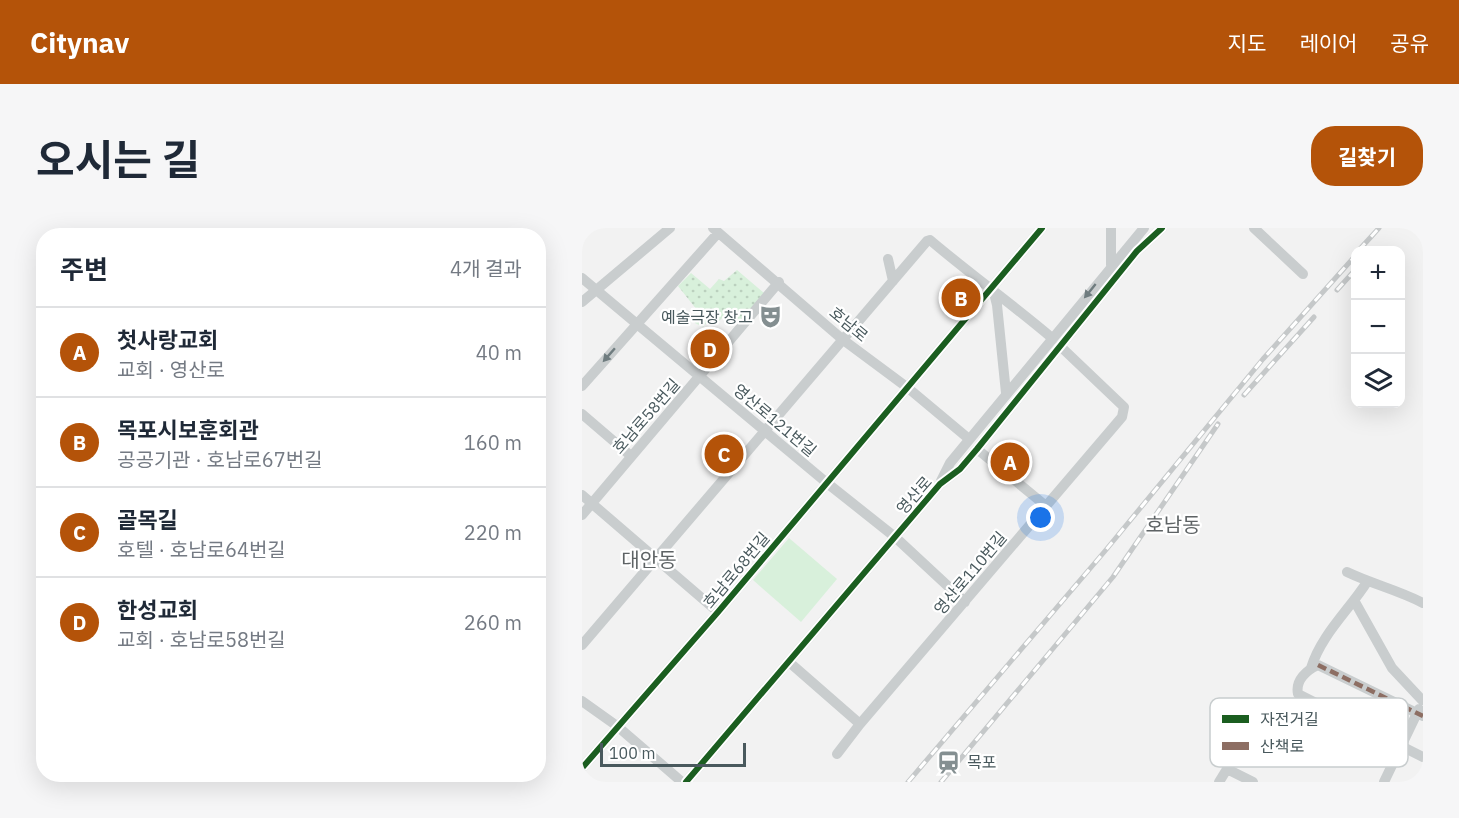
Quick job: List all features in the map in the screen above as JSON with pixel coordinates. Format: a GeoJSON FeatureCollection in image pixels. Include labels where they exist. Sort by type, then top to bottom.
{"type":"FeatureCollection","features":[{"type":"Feature","properties":{"kind":"street"},"geometry":{"type":"LineString","coordinates":[[582,302],[670,228]]}},
{"type":"Feature","properties":{"kind":"street","name":"호남로68번길"},"geometry":{"type":"LineString","coordinates":[[582,768],[718,612],[1042,228]]}},
{"type":"Feature","properties":{"kind":"street"},"geometry":{"type":"LineString","coordinates":[[1111,228],[1111,265]]}},
{"type":"Feature","properties":{"kind":"street"},"geometry":{"type":"LineString","coordinates":[[1254,228],[1303,274]]}},
{"type":"Feature","properties":{"kind":"street"},"geometry":{"type":"LineString","coordinates":[[1142,229],[1156,232]]}},
{"type":"Feature","properties":{"kind":"street","name":"영산로"},"geometry":{"type":"LineString","coordinates":[[686,782],[940,484],[960,469],[977,449],[1111,265],[1142,229]]}},
{"type":"Feature","properties":{"kind":"street"},"geometry":{"type":"LineString","coordinates":[[582,386],[716,231]]}},
{"type":"Feature","properties":{"kind":"street","name":"호남로"},"geometry":{"type":"LineString","coordinates":[[716,231],[779,282],[842,339],[908,388],[969,439]]}},
{"type":"Feature","properties":{"kind":"street","name":"영산로"},"geometry":{"type":"LineString","coordinates":[[940,484],[950,463],[1006,393],[1056,342],[1156,232]]}},
{"type":"Feature","properties":{"kind":"street"},"geometry":{"type":"LineString","coordinates":[[582,645],[842,339],[930,240],[973,277],[993,288],[1056,342]]}},
{"type":"Feature","properties":{"kind":"street"},"geometry":{"type":"LineString","coordinates":[[888,259],[893,281]]}},
{"type":"Feature","properties":{"kind":"street","name":"영산로121번길"},"geometry":{"type":"LineString","coordinates":[[582,278],[895,537],[965,602]]}},
{"type":"Feature","properties":{"kind":"street","name":"호남로58번길"},"geometry":{"type":"LineString","coordinates":[[582,515],[587,504],[631,456],[779,282]]}},
{"type":"Feature","properties":{"kind":"street"},"geometry":{"type":"LineString","coordinates":[[993,288],[998,305],[1006,393]]}},
{"type":"Feature","properties":{"kind":"street","name":"영산로110번길"},"geometry":{"type":"LineString","coordinates":[[837,754],[860,724],[1119,421],[1124,407],[1056,342]]}},
{"type":"Feature","properties":{"kind":"street"},"geometry":{"type":"LineString","coordinates":[[582,414],[631,456]]}},
{"type":"Feature","properties":{"kind":"street"},"geometry":{"type":"LineString","coordinates":[[977,449],[1046,506]]}},
{"type":"Feature","properties":{"kind":"street"},"geometry":{"type":"LineString","coordinates":[[582,495],[587,504],[718,612]]}},
{"type":"Feature","properties":{"kind":"street"},"geometry":{"type":"LineString","coordinates":[[1347,572],[1367,582],[1395,588],[1423,603]]}},
{"type":"Feature","properties":{"kind":"street"},"geometry":{"type":"LineString","coordinates":[[1314,667],[1314,657],[1367,582]]}},
{"type":"Feature","properties":{"kind":"street"},"geometry":{"type":"LineString","coordinates":[[1354,602],[1392,668],[1423,700],[1420,715],[1408,735]]}},
{"type":"Feature","properties":{"kind":"street"},"geometry":{"type":"LineString","coordinates":[[789,662],[860,724]]}},
{"type":"Feature","properties":{"kind":"street"},"geometry":{"type":"LineString","coordinates":[[1306,698],[1298,694],[1297,688],[1306,671],[1314,667]]}},
{"type":"Feature","properties":{"kind":"street"},"geometry":{"type":"LineString","coordinates":[[1314,667],[1382,698]]}},
{"type":"Feature","properties":{"kind":"street"},"geometry":{"type":"LineString","coordinates":[[582,701],[617,726],[682,782]]}},
{"type":"Feature","properties":{"kind":"street"},"geometry":{"type":"LineString","coordinates":[[1408,749],[1423,756]]}},
{"type":"Feature","properties":{"kind":"street"},"geometry":{"type":"LineString","coordinates":[[1384,782],[1391,767]]}},
{"type":"Feature","properties":{"kind":"street"},"geometry":{"type":"LineString","coordinates":[[1219,782],[1227,769],[1253,782]]}},
{"type":"Feature","properties":{"kind":"green space"},"geometry":{"type":"Polygon","coordinates":[[[737,270],[764,293],[738,325],[725,315],[718,322],[712,317],[703,327],[695,323],[692,316],[697,310],[678,286],[691,273],[710,289],[719,279],[724,281],[737,270]]]}},
{"type":"Feature","properties":{"kind":"green space"},"geometry":{"type":"Polygon","coordinates":[[[789,538],[837,579],[801,622],[753,580],[789,538]]]}},
{"type":"Feature","properties":{"kind":"railway"},"geometry":{"type":"LineString","coordinates":[[1363,246],[1379,228]]}},
{"type":"Feature","properties":{"kind":"railway"},"geometry":{"type":"LineString","coordinates":[[908,782],[1105,551],[1263,359],[1351,261]]}},
{"type":"Feature","properties":{"kind":"railway"},"geometry":{"type":"LineString","coordinates":[[1337,290],[1351,275]]}},
{"type":"Feature","properties":{"kind":"railway"},"geometry":{"type":"LineString","coordinates":[[1244,395],[1314,317]]}},
{"type":"Feature","properties":{"kind":"railway"},"geometry":{"type":"LineString","coordinates":[[941,782],[1113,577],[1218,424]]}},
{"type":"Feature","properties":{"kind":"marked path"},"geometry":{"type":"LineString","coordinates":[[1318,665],[1386,698]]}},
{"type":"Feature","properties":{"kind":"marked path"},"geometry":{"type":"LineString","coordinates":[[1408,709],[1423,716]]}},
{"type":"Feature","properties":{"kind":"cycle path"},"geometry":{"type":"LineString","coordinates":[[582,768],[718,612],[1042,228]]}},
{"type":"Feature","properties":{"kind":"cycle path"},"geometry":{"type":"LineString","coordinates":[[686,782],[940,484],[960,469],[977,449],[1137,251],[1162,228]]}},
{"type":"Feature","properties":{"kind":"place","name":"목포시보훈회관"},"geometry":{"type":"Point","coordinates":[961,298]}},
{"type":"Feature","properties":{"kind":"place","name":"예술극장 창고"},"geometry":{"type":"Point","coordinates":[771,317]}},
{"type":"Feature","properties":{"kind":"place","name":"한성교회"},"geometry":{"type":"Point","coordinates":[710,349]}},
{"type":"Feature","properties":{"kind":"place","name":"골목길"},"geometry":{"type":"Point","coordinates":[724,454]}},
{"type":"Feature","properties":{"kind":"place","name":"첫사랑교회"},"geometry":{"type":"Point","coordinates":[1010,462]}},
{"type":"Feature","properties":{"kind":"place","name":"목포"},"geometry":{"type":"Point","coordinates":[949,762]}},
{"type":"Feature","properties":{"kind":"district","name":"호남동"},"geometry":{"type":"Point","coordinates":[1173,524]}},
{"type":"Feature","properties":{"kind":"district","name":"대안동"},"geometry":{"type":"Point","coordinates":[649,559]}}]}
